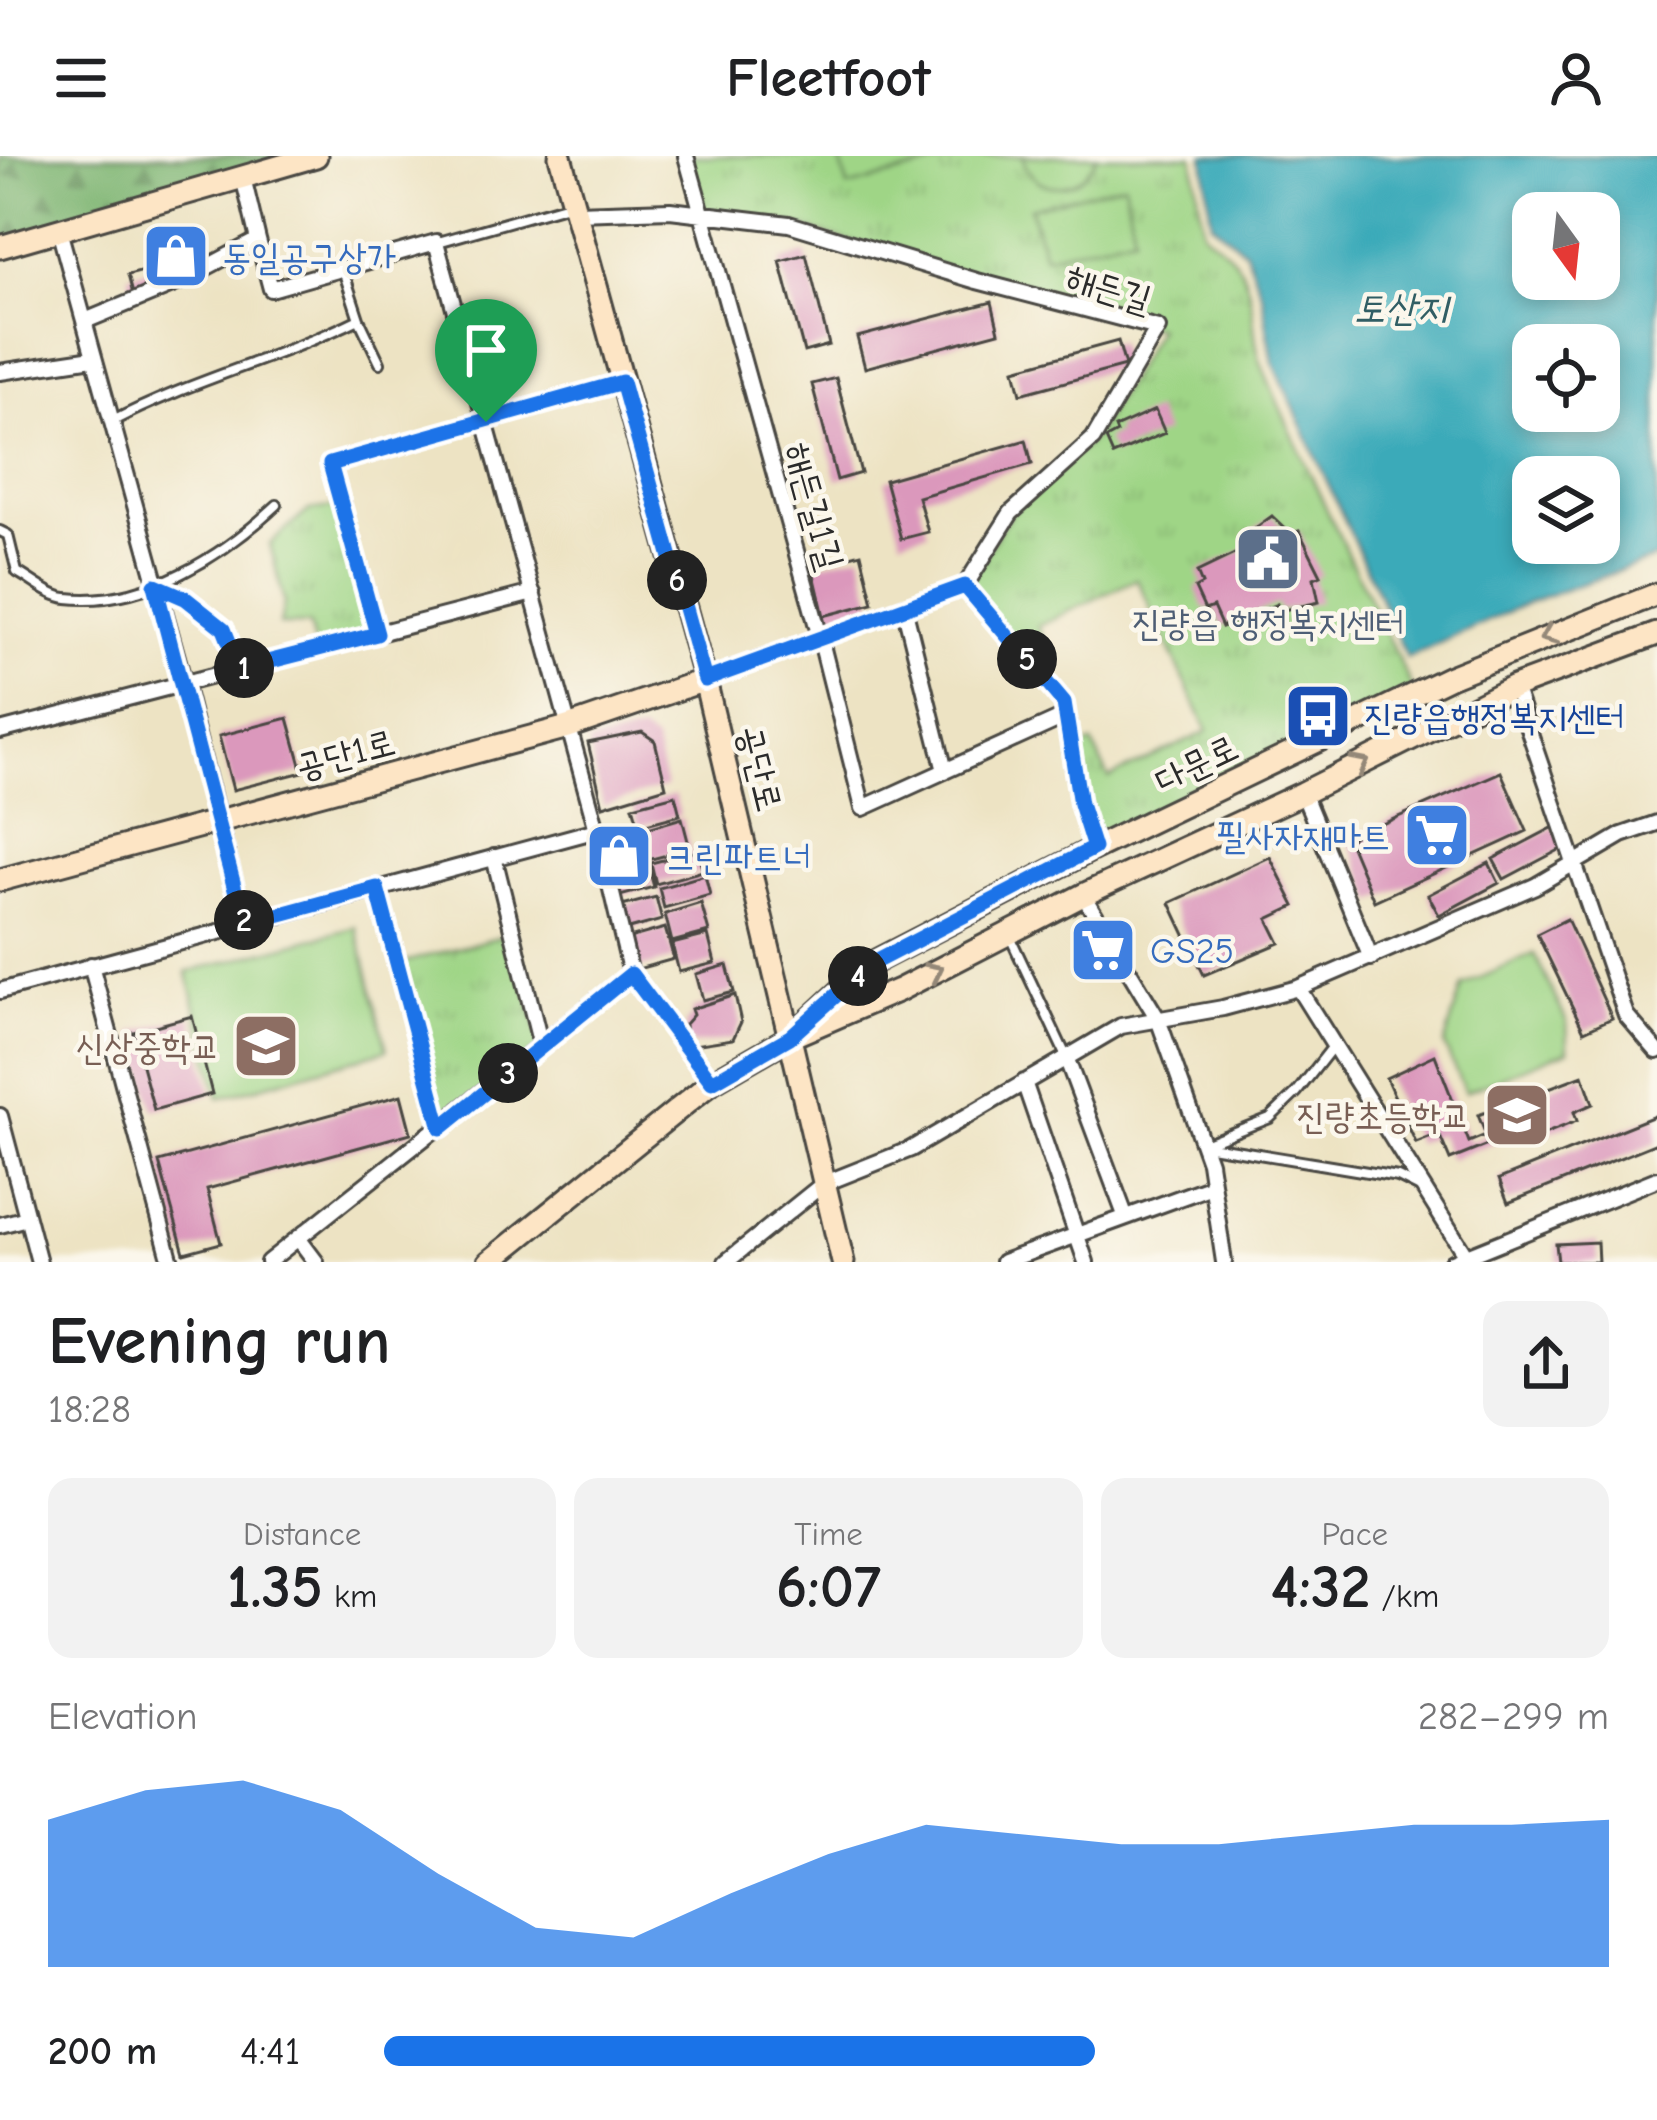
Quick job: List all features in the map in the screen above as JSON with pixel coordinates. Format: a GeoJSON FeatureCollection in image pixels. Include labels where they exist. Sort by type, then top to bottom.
{"type":"FeatureCollection","features":[{"type":"Feature","properties":{"kind":"main road"},"geometry":{"type":"LineString","coordinates":[[0,247],[316,156]]}},
{"type":"Feature","properties":{"kind":"main road","name":"공단로"},"geometry":{"type":"LineString","coordinates":[[560,156],[705,680],[842,1262]]}},
{"type":"Feature","properties":{"kind":"main road","name":"다문로"},"geometry":{"type":"LineString","coordinates":[[790,1037],[871,964],[1094,848],[1450,677],[1657,594]]}},
{"type":"Feature","properties":{"kind":"main road","name":"다문로"},"geometry":{"type":"LineString","coordinates":[[489,1262],[712,1082],[790,1037],[899,990],[1514,687],[1657,634]]}},
{"type":"Feature","properties":{"kind":"main road","name":"공단1로"},"geometry":{"type":"LineString","coordinates":[[0,880],[568,727],[705,680]]}},
{"type":"Feature","properties":{"kind":"street","name":"해든길1길"},"geometry":{"type":"LineString","coordinates":[[686,156],[863,808],[1066,716]]}},
{"type":"Feature","properties":{"kind":"street"},"geometry":{"type":"LineString","coordinates":[[243,177],[271,289],[436,242],[631,974],[268,1262]]}},
{"type":"Feature","properties":{"kind":"street","name":"해든길"},"geometry":{"type":"LineString","coordinates":[[574,208],[670,210],[789,224],[977,281],[1159,328],[1100,430],[1011,513],[965,586]]}},
{"type":"Feature","properties":{"kind":"street"},"geometry":{"type":"LineString","coordinates":[[59,230],[184,683],[244,924]]}},
{"type":"Feature","properties":{"kind":"street"},"geometry":{"type":"LineString","coordinates":[[85,321],[177,283],[258,240]]}},
{"type":"Feature","properties":{"kind":"street"},"geometry":{"type":"LineString","coordinates":[[0,372],[94,358]]}},
{"type":"Feature","properties":{"kind":"street"},"geometry":{"type":"LineString","coordinates":[[377,634],[330,464],[622,382]]}},
{"type":"Feature","properties":{"kind":"street"},"geometry":{"type":"LineString","coordinates":[[705,680],[965,586],[1064,703],[1080,804],[1094,848]]}},
{"type":"Feature","properties":{"kind":"street"},"geometry":{"type":"LineString","coordinates":[[0,730],[533,593]]}},
{"type":"Feature","properties":{"kind":"street"},"geometry":{"type":"LineString","coordinates":[[904,608],[945,771]]}},
{"type":"Feature","properties":{"kind":"street"},"geometry":{"type":"LineString","coordinates":[[1514,687],[1626,1015],[1657,1052]]}},
{"type":"Feature","properties":{"kind":"street"},"geometry":{"type":"LineString","coordinates":[[1303,794],[1372,958]]}},
{"type":"Feature","properties":{"kind":"street"},"geometry":{"type":"LineString","coordinates":[[726,1262],[823,1184],[911,1149],[1120,1026],[1223,1008],[1298,988],[1535,886],[1622,835],[1657,823]]}},
{"type":"Feature","properties":{"kind":"street"},"geometry":{"type":"LineString","coordinates":[[0,991],[596,830]]}},
{"type":"Feature","properties":{"kind":"street"},"geometry":{"type":"LineString","coordinates":[[494,857],[541,1046]]}},
{"type":"Feature","properties":{"kind":"street"},"geometry":{"type":"LineString","coordinates":[[377,888],[441,1128]]}},
{"type":"Feature","properties":{"kind":"street"},"geometry":{"type":"LineString","coordinates":[[1082,896],[1158,1019],[1203,1145],[1224,1262]]}},
{"type":"Feature","properties":{"kind":"street"},"geometry":{"type":"LineString","coordinates":[[91,965],[171,1262]]}},
{"type":"Feature","properties":{"kind":"street"},"geometry":{"type":"LineString","coordinates":[[1298,988],[1424,1190],[1459,1259],[1657,1179]]}},
{"type":"Feature","properties":{"kind":"street"},"geometry":{"type":"LineString","coordinates":[[1066,1057],[1125,1215]]}},
{"type":"Feature","properties":{"kind":"street"},"geometry":{"type":"LineString","coordinates":[[1024,1082],[1086,1262]]}},
{"type":"Feature","properties":{"kind":"street"},"geometry":{"type":"LineString","coordinates":[[0,1116],[39,1262]]}},
{"type":"Feature","properties":{"kind":"street"},"geometry":{"type":"LineString","coordinates":[[1003,1262],[1212,1186]]}},
{"type":"Feature","properties":{"kind":"street"},"geometry":{"type":"LineString","coordinates":[[0,1225],[27,1218]]}},
{"type":"Feature","properties":{"kind":"street"},"geometry":{"type":"LineString","coordinates":[[298,1238],[316,1262]]}},
{"type":"Feature","properties":{"kind":"lane"},"geometry":{"type":"LineString","coordinates":[[436,242],[574,208]]}},
{"type":"Feature","properties":{"kind":"lane"},"geometry":{"type":"LineString","coordinates":[[343,268],[358,319],[380,363]]}},
{"type":"Feature","properties":{"kind":"lane"},"geometry":{"type":"LineString","coordinates":[[111,422],[161,395],[296,350],[358,319]]}},
{"type":"Feature","properties":{"kind":"lane"},"geometry":{"type":"LineString","coordinates":[[0,531],[8,535],[17,572],[62,598],[106,597],[155,585],[239,541],[278,505]]}},
{"type":"Feature","properties":{"kind":"lane"},"geometry":{"type":"LineString","coordinates":[[155,585],[185,598],[224,629],[240,669]]}},
{"type":"Feature","properties":{"kind":"lane"},"geometry":{"type":"LineString","coordinates":[[1009,933],[1066,1057]]}},
{"type":"Feature","properties":{"kind":"lane"},"geometry":{"type":"LineString","coordinates":[[631,974],[712,1082]]}},
{"type":"Feature","properties":{"kind":"lane"},"geometry":{"type":"LineString","coordinates":[[1203,1145],[1270,1118],[1297,1093],[1334,1045]]}},
{"type":"Feature","properties":{"kind":"lane"},"geometry":{"type":"LineString","coordinates":[[1203,1145],[1398,1177],[1424,1190]]}},
{"type":"Feature","properties":{"kind":"green space"},"geometry":{"type":"Polygon","coordinates":[[[0,156],[307,156],[0,244],[0,156]]]}},
{"type":"Feature","properties":{"kind":"green space"},"geometry":{"type":"Polygon","coordinates":[[[686,156],[1193,156],[1203,230],[1241,269],[1263,368],[1415,694],[1095,848],[1072,752],[1092,743],[1109,778],[1208,731],[1137,579],[1038,626],[1049,652],[1032,664],[965,586],[1011,513],[1093,439],[1158,328],[789,224],[702,214],[686,156]]]}},
{"type":"Feature","properties":{"kind":"green space"},"geometry":{"type":"Polygon","coordinates":[[[839,156],[968,156],[848,187],[839,156]]]}},
{"type":"Feature","properties":{"kind":"green space"},"geometry":{"type":"Polygon","coordinates":[[[1022,156],[1097,156],[1080,178],[1058,186],[1037,180],[1022,156]]]}},
{"type":"Feature","properties":{"kind":"green space"},"geometry":{"type":"Polygon","coordinates":[[[1124,183],[1134,235],[1044,256],[1030,208],[1124,183]]]}},
{"type":"Feature","properties":{"kind":"green space"},"geometry":{"type":"Polygon","coordinates":[[[342,506],[377,634],[316,650],[309,625],[280,625],[284,602],[270,544],[309,510],[342,506]]]}},
{"type":"Feature","properties":{"kind":"green space"},"geometry":{"type":"Polygon","coordinates":[[[356,927],[387,1050],[219,1098],[187,972],[356,927]]]}},
{"type":"Feature","properties":{"kind":"green space"},"geometry":{"type":"Polygon","coordinates":[[[513,933],[541,1046],[441,1128],[397,964],[513,933]]]}},
{"type":"Feature","properties":{"kind":"green space"},"geometry":{"type":"Polygon","coordinates":[[[1534,954],[1567,1022],[1568,1050],[1465,1092],[1444,1045],[1462,986],[1534,954]]]}},
{"type":"Feature","properties":{"kind":"water","name":"토산지"},"geometry":{"type":"Polygon","coordinates":[[[1204,156],[1657,156],[1657,558],[1532,601],[1407,658],[1273,362],[1262,295],[1245,251],[1211,222],[1204,156]]]}},
{"type":"Feature","properties":{"kind":"building","name":"동일공구상가"},"geometry":{"type":"Polygon","coordinates":[[[189,235],[199,268],[163,280],[152,245],[189,235]]]}},
{"type":"Feature","properties":{"kind":"building"},"geometry":{"type":"Polygon","coordinates":[[[806,254],[829,345],[804,352],[780,261],[806,254]]]}},
{"type":"Feature","properties":{"kind":"building"},"geometry":{"type":"Polygon","coordinates":[[[155,268],[160,286],[133,294],[128,275],[155,268]]]}},
{"type":"Feature","properties":{"kind":"building"},"geometry":{"type":"Polygon","coordinates":[[[992,302],[999,332],[865,368],[857,337],[992,302]]]}},
{"type":"Feature","properties":{"kind":"building"},"geometry":{"type":"Polygon","coordinates":[[[1118,341],[1125,366],[1021,394],[1015,369],[1118,341]]]}},
{"type":"Feature","properties":{"kind":"building"},"geometry":{"type":"Polygon","coordinates":[[[836,378],[861,473],[837,480],[812,384],[836,378]]]}},
{"type":"Feature","properties":{"kind":"building"},"geometry":{"type":"Polygon","coordinates":[[[1155,410],[1165,433],[1113,455],[1106,439],[1117,433],[1115,428],[1155,410]]]}},
{"type":"Feature","properties":{"kind":"building"},"geometry":{"type":"Polygon","coordinates":[[[1026,440],[1032,464],[918,497],[928,532],[901,539],[885,480],[1026,440]]]}},
{"type":"Feature","properties":{"kind":"building","name":"진량읍 행정복지센터"},"geometry":{"type":"Polygon","coordinates":[[[1272,516],[1291,534],[1299,531],[1321,575],[1314,578],[1319,602],[1279,611],[1277,604],[1222,627],[1213,607],[1205,610],[1195,588],[1202,584],[1197,572],[1251,546],[1244,536],[1272,516]]]}},
{"type":"Feature","properties":{"kind":"building"},"geometry":{"type":"Polygon","coordinates":[[[861,553],[873,603],[824,616],[812,566],[861,553]]]}},
{"type":"Feature","properties":{"kind":"building"},"geometry":{"type":"Polygon","coordinates":[[[288,718],[303,772],[233,790],[219,736],[288,718]]]}},
{"type":"Feature","properties":{"kind":"building"},"geometry":{"type":"Polygon","coordinates":[[[642,732],[655,741],[666,787],[603,806],[588,743],[642,732]]]}},
{"type":"Feature","properties":{"kind":"building","name":"필사자재마트"},"geometry":{"type":"Polygon","coordinates":[[[1501,772],[1527,831],[1374,901],[1348,839],[1501,772]]]}},
{"type":"Feature","properties":{"kind":"building"},"geometry":{"type":"Polygon","coordinates":[[[675,795],[680,815],[639,826],[633,806],[675,795]]]}},
{"type":"Feature","properties":{"kind":"building"},"geometry":{"type":"Polygon","coordinates":[[[682,818],[690,849],[648,860],[641,830],[682,818]]]}},
{"type":"Feature","properties":{"kind":"building"},"geometry":{"type":"Polygon","coordinates":[[[1554,827],[1565,847],[1504,879],[1493,859],[1554,827]]]}},
{"type":"Feature","properties":{"kind":"building"},"geometry":{"type":"Polygon","coordinates":[[[640,838],[646,861],[612,870],[606,847],[640,838]]]}},
{"type":"Feature","properties":{"kind":"building"},"geometry":{"type":"Polygon","coordinates":[[[697,851],[703,871],[656,884],[651,863],[697,851]]]}},
{"type":"Feature","properties":{"kind":"building"},"geometry":{"type":"Polygon","coordinates":[[[1270,857],[1295,906],[1268,919],[1280,943],[1204,975],[1170,903],[1270,857]]]}},
{"type":"Feature","properties":{"kind":"building"},"geometry":{"type":"Polygon","coordinates":[[[1489,863],[1499,883],[1439,915],[1428,895],[1489,863]]]}},
{"type":"Feature","properties":{"kind":"building"},"geometry":{"type":"Polygon","coordinates":[[[648,865],[654,887],[620,896],[614,874],[648,865]]]}},
{"type":"Feature","properties":{"kind":"building"},"geometry":{"type":"Polygon","coordinates":[[[705,875],[710,895],[664,908],[659,888],[705,875]]]}},
{"type":"Feature","properties":{"kind":"building"},"geometry":{"type":"Polygon","coordinates":[[[656,897],[662,920],[629,929],[622,906],[656,897]]]}},
{"type":"Feature","properties":{"kind":"building"},"geometry":{"type":"Polygon","coordinates":[[[701,903],[709,932],[672,942],[665,914],[701,903]]]}},
{"type":"Feature","properties":{"kind":"building"},"geometry":{"type":"Polygon","coordinates":[[[1567,919],[1612,1018],[1584,1031],[1537,934],[1567,919]]]}},
{"type":"Feature","properties":{"kind":"building"},"geometry":{"type":"Polygon","coordinates":[[[665,928],[674,959],[638,969],[629,938],[665,928]]]}},
{"type":"Feature","properties":{"kind":"building"},"geometry":{"type":"Polygon","coordinates":[[[708,935],[715,963],[679,972],[672,944],[708,935]]]}},
{"type":"Feature","properties":{"kind":"building"},"geometry":{"type":"Polygon","coordinates":[[[727,965],[734,992],[703,1000],[696,974],[727,965]]]}},
{"type":"Feature","properties":{"kind":"building"},"geometry":{"type":"Polygon","coordinates":[[[735,995],[741,1022],[733,1039],[694,1045],[686,1038],[691,1009],[735,995]]]}},
{"type":"Feature","properties":{"kind":"building"},"geometry":{"type":"Polygon","coordinates":[[[192,1016],[212,1094],[154,1110],[133,1032],[192,1016]]]}},
{"type":"Feature","properties":{"kind":"building"},"geometry":{"type":"Polygon","coordinates":[[[1435,1055],[1469,1142],[1486,1135],[1478,1115],[1583,1075],[1593,1104],[1574,1112],[1577,1121],[1529,1140],[1525,1130],[1450,1160],[1439,1134],[1416,1143],[1386,1078],[1435,1055]]]}},
{"type":"Feature","properties":{"kind":"building"},"geometry":{"type":"Polygon","coordinates":[[[401,1095],[411,1133],[207,1189],[221,1243],[184,1253],[159,1162],[401,1095]]]}},
{"type":"Feature","properties":{"kind":"building"},"geometry":{"type":"Polygon","coordinates":[[[1657,1115],[1657,1143],[1508,1203],[1499,1179],[1657,1115]]]}},
{"type":"Feature","properties":{"kind":"building"},"geometry":{"type":"Polygon","coordinates":[[[1597,1242],[1598,1262],[1558,1262],[1556,1244],[1597,1242]]]}},
{"type":"Feature","properties":{"kind":"place","name":"동일공구상가"},"geometry":{"type":"Point","coordinates":[176,256]}},
{"type":"Feature","properties":{"kind":"place","name":"진량읍 행정복지센터"},"geometry":{"type":"Point","coordinates":[1268,559]}},
{"type":"Feature","properties":{"kind":"place","name":"진량읍행정복지센터"},"geometry":{"type":"Point","coordinates":[1318,716]}},
{"type":"Feature","properties":{"kind":"place","name":"필사자재마트"},"geometry":{"type":"Point","coordinates":[1437,835]}},
{"type":"Feature","properties":{"kind":"place","name":"크린파트너"},"geometry":{"type":"Point","coordinates":[619,856]}},
{"type":"Feature","properties":{"kind":"place","name":"GS25"},"geometry":{"type":"Point","coordinates":[1103,950]}},
{"type":"Feature","properties":{"kind":"place","name":"신상중학교"},"geometry":{"type":"Point","coordinates":[266,1046]}},
{"type":"Feature","properties":{"kind":"place","name":"진량초등학교"},"geometry":{"type":"Point","coordinates":[1517,1115]}},
{"type":"Feature","properties":{"kind":"route"},"geometry":{"type":"LineString","coordinates":[[622,382],[705,680],[965,586],[1064,703],[1080,804],[1094,848],[871,964],[790,1037],[712,1082],[631,974],[441,1128],[377,888],[244,924],[155,585],[185,598],[224,629],[240,669],[377,634],[330,464],[486,422],[622,382]]}}]}
